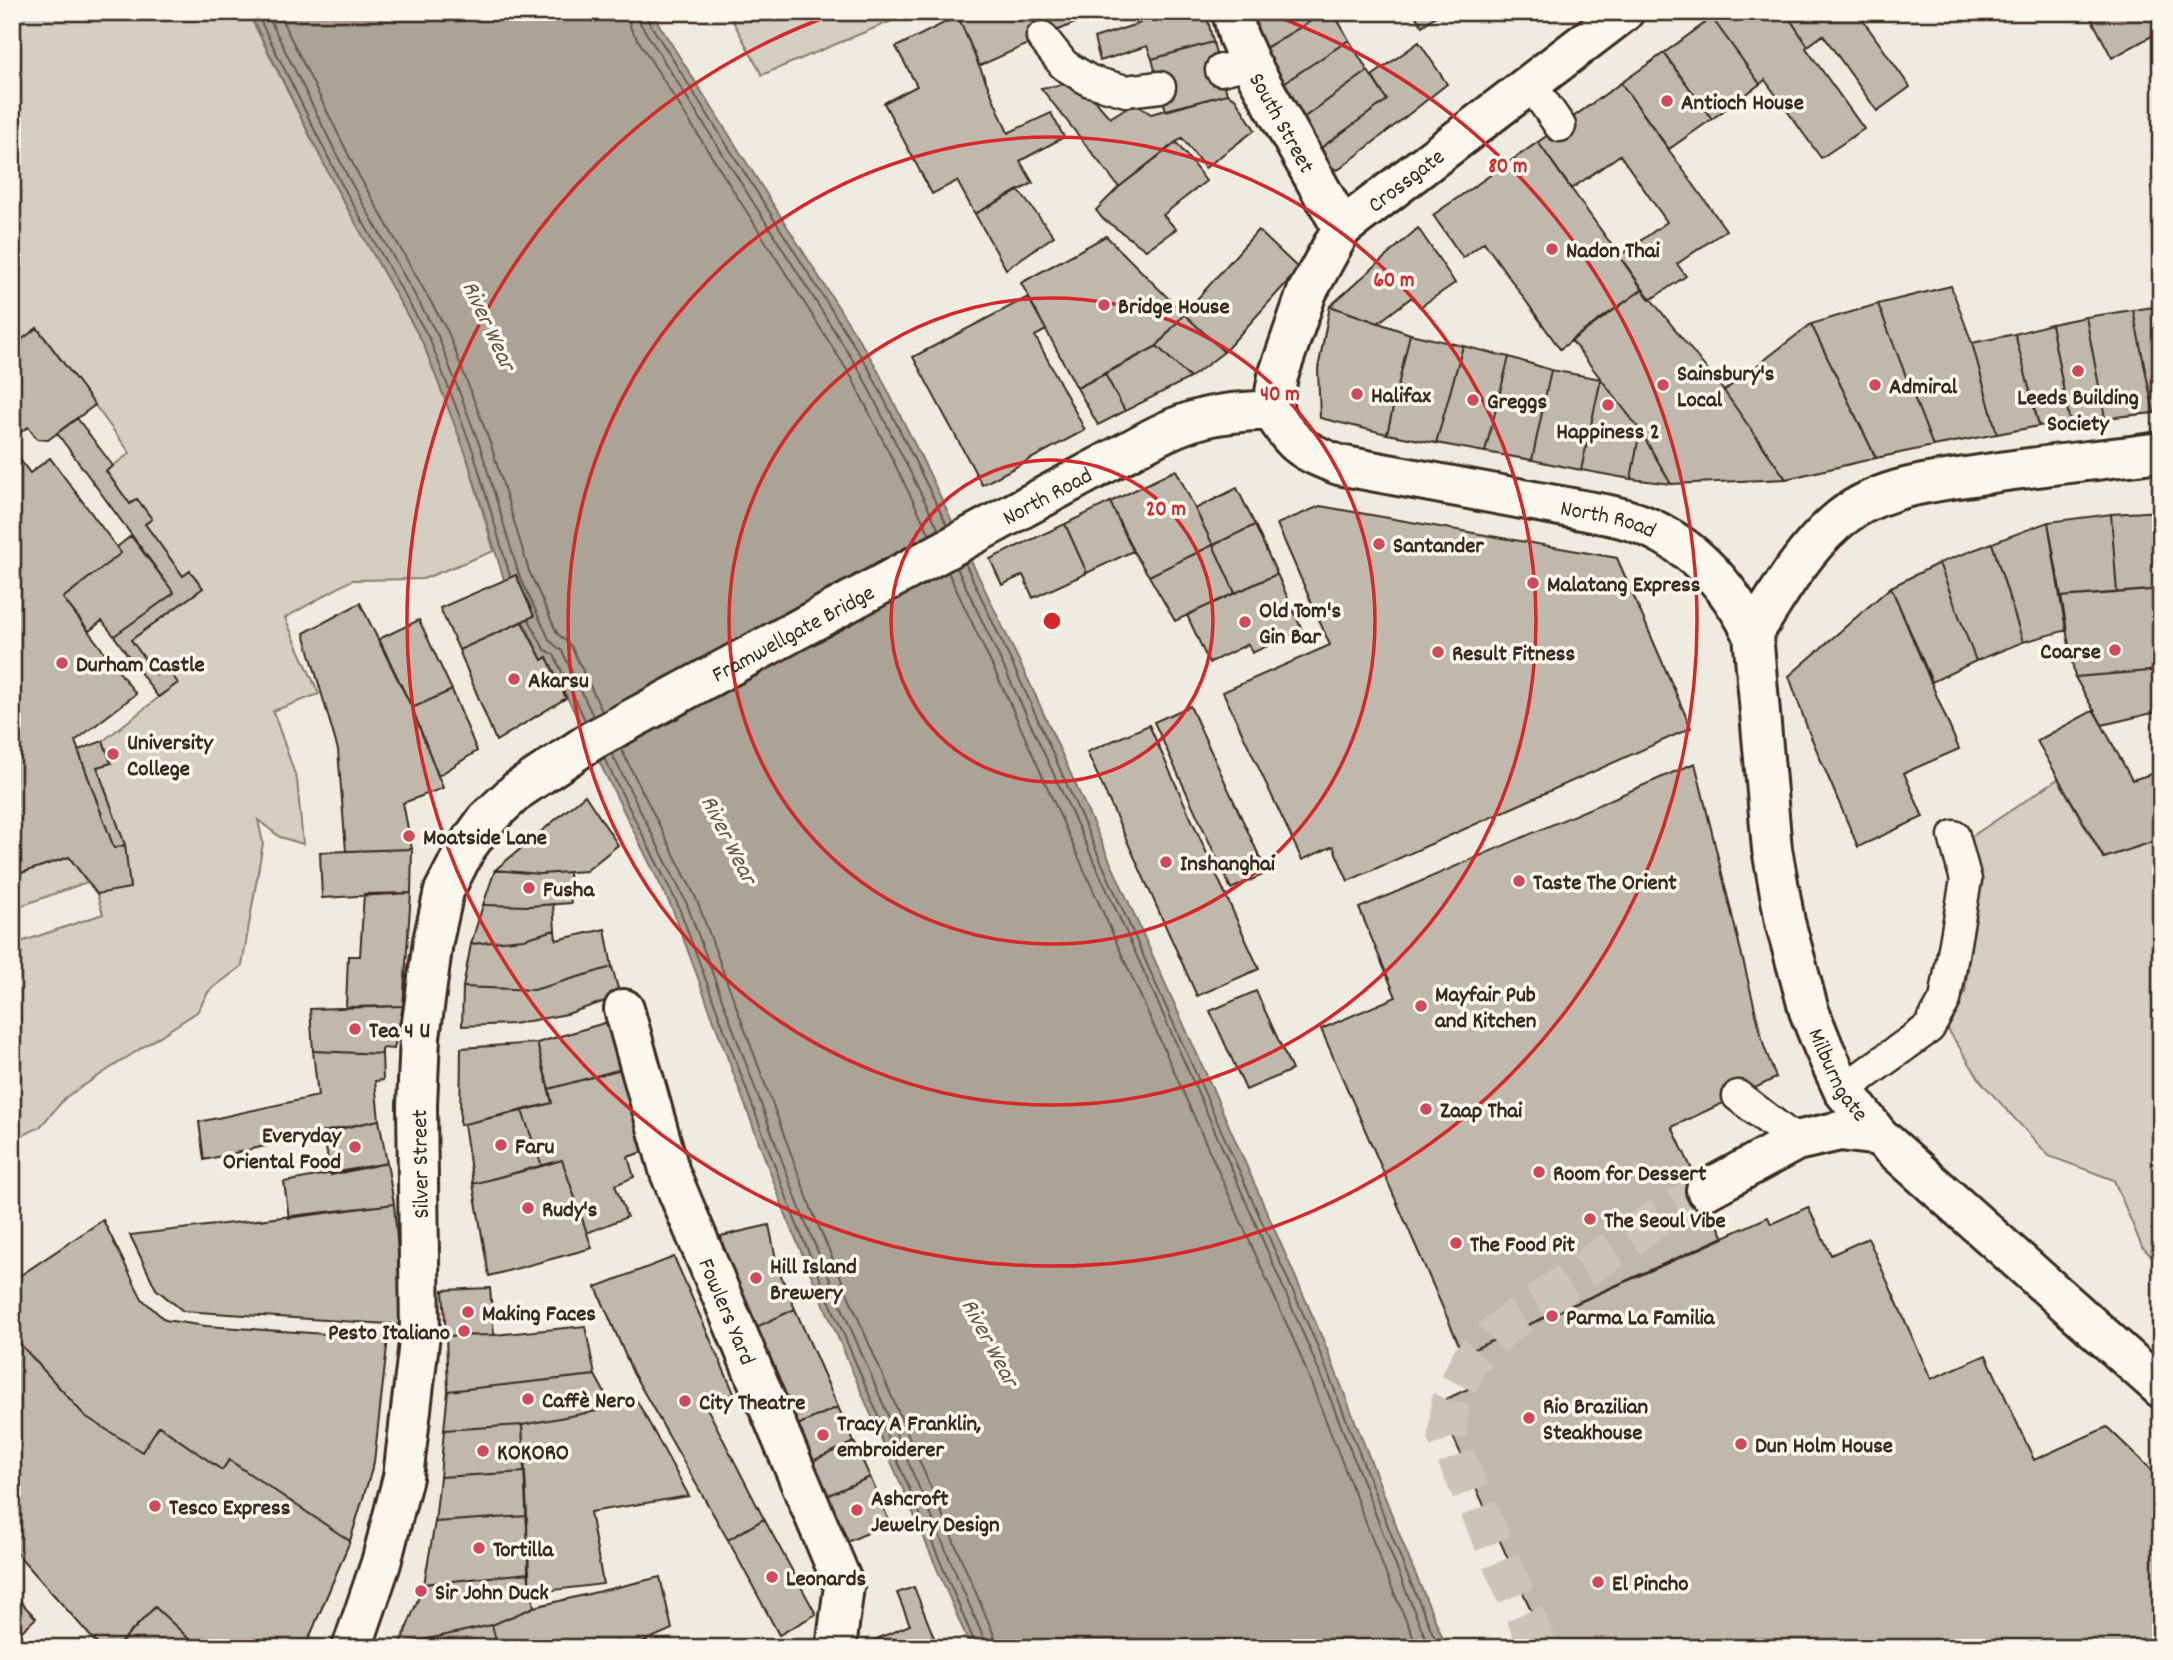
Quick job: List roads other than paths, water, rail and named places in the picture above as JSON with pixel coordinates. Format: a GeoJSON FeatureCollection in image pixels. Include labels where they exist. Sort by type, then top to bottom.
{"type":"FeatureCollection","features":[{"type":"Feature","properties":{"kind":"street","name":"South Street"},"geometry":{"type":"LineString","coordinates":[[1232,12],[1238,36],[1235,67],[1342,228]]}},
{"type":"Feature","properties":{"kind":"street","name":"Crossgate"},"geometry":{"type":"LineString","coordinates":[[1272,410],[1278,376],[1307,292],[1342,228],[1624,12]]}},
{"type":"Feature","properties":{"kind":"street","name":"North Road"},"geometry":{"type":"LineString","coordinates":[[991,524],[1182,424],[1219,414],[1272,410],[1286,434],[1306,453],[1339,466],[1632,519],[1653,527],[1695,558],[1725,587],[1742,611],[1753,634]]}},
{"type":"Feature","properties":{"kind":"street"},"geometry":{"type":"LineString","coordinates":[[1753,634],[1816,542],[1837,521],[1872,499],[1909,486],[2161,452]]}},
{"type":"Feature","properties":{"kind":"street","name":"Framwellgate Bridge"},"geometry":{"type":"LineString","coordinates":[[593,740],[991,524]]}},
{"type":"Feature","properties":{"kind":"street","name":"Milburngate"},"geometry":{"type":"LineString","coordinates":[[1753,634],[1772,849],[1785,922],[1809,1011],[1843,1090],[1879,1136],[2161,1388]]}},
{"type":"Feature","properties":{"kind":"street","name":"Silver Street"},"geometry":{"type":"LineString","coordinates":[[352,1648],[381,1563],[403,1477],[421,1334],[417,1105],[420,1037],[433,941],[444,891],[466,848],[487,819],[518,790],[593,740]]}},
{"type":"Feature","properties":{"kind":"street","name":"Fowlers Yard"},"geometry":{"type":"LineString","coordinates":[[624,1009],[670,1173],[844,1586],[836,1648]]}},
{"type":"Feature","properties":{"kind":"street"},"geometry":{"type":"LineString","coordinates":[[1706,1190],[1797,1141],[1840,1131],[1879,1136]]}},
{"type":"Feature","properties":{"kind":"lane"},"geometry":{"type":"LineString","coordinates":[[1042,37],[1064,65],[1090,81],[1126,91],[1160,87]]}},
{"type":"Feature","properties":{"kind":"lane"},"geometry":{"type":"LineString","coordinates":[[1530,83],[1560,126]]}},
{"type":"Feature","properties":{"kind":"lane"},"geometry":{"type":"LineString","coordinates":[[1843,1090],[1929,1028],[1945,1000],[1966,880],[1954,836]]}},
{"type":"Feature","properties":{"kind":"lane"},"geometry":{"type":"LineString","coordinates":[[1738,1096],[1797,1141]]}},
{"type":"Feature","properties":{"kind":"water","name":"River Wear"},"geometry":{"type":"Polygon","coordinates":[[[249,12],[651,12],[875,365],[929,473],[1032,688],[1210,1083],[1324,1342],[1447,1648],[971,1648],[789,1223],[672,908],[547,657],[542,660],[504,580],[466,454],[423,343],[335,186],[249,12]]]}},
{"type":"Feature","properties":{"kind":"tunnel"},"geometry":{"type":"LineString","coordinates":[[1539,1648],[1447,1437],[1450,1402],[1470,1360],[1502,1328],[1650,1223],[1706,1190]]}},
{"type":"Feature","properties":{"kind":"place","name":"Antioch House"},"geometry":{"type":"Point","coordinates":[1667,101]}},
{"type":"Feature","properties":{"kind":"place","name":"Nadon Thai"},"geometry":{"type":"Point","coordinates":[1552,249]}},
{"type":"Feature","properties":{"kind":"place","name":"Bridge House"},"geometry":{"type":"Point","coordinates":[1104,305]}},
{"type":"Feature","properties":{"kind":"place","name":"Leeds Building Society"},"geometry":{"type":"Point","coordinates":[2078,371]}},
{"type":"Feature","properties":{"kind":"place","name":"Sainsbury's Local"},"geometry":{"type":"Point","coordinates":[1663,385]}},
{"type":"Feature","properties":{"kind":"place","name":"Admiral"},"geometry":{"type":"Point","coordinates":[1875,385]}},
{"type":"Feature","properties":{"kind":"place","name":"Halifax"},"geometry":{"type":"Point","coordinates":[1357,394]}},
{"type":"Feature","properties":{"kind":"place","name":"Greggs"},"geometry":{"type":"Point","coordinates":[1473,400]}},
{"type":"Feature","properties":{"kind":"place","name":"Happiness 2"},"geometry":{"type":"Point","coordinates":[1608,405]}},
{"type":"Feature","properties":{"kind":"place","name":"Santander"},"geometry":{"type":"Point","coordinates":[1379,544]}},
{"type":"Feature","properties":{"kind":"place","name":"Malatang Express"},"geometry":{"type":"Point","coordinates":[1533,583]}},
{"type":"Feature","properties":{"kind":"place","name":"Old Tom's Gin Bar"},"geometry":{"type":"Point","coordinates":[1245,622]}},
{"type":"Feature","properties":{"kind":"place","name":"Coarse"},"geometry":{"type":"Point","coordinates":[2115,650]}},
{"type":"Feature","properties":{"kind":"place","name":"Result Fitness"},"geometry":{"type":"Point","coordinates":[1438,652]}},
{"type":"Feature","properties":{"kind":"place","name":"Durham Castle"},"geometry":{"type":"Point","coordinates":[62,663]}},
{"type":"Feature","properties":{"kind":"place","name":"Akarsu"},"geometry":{"type":"Point","coordinates":[514,679]}},
{"type":"Feature","properties":{"kind":"place","name":"University College"},"geometry":{"type":"Point","coordinates":[113,754]}},
{"type":"Feature","properties":{"kind":"place","name":"Moatside Lane"},"geometry":{"type":"Point","coordinates":[409,836]}},
{"type":"Feature","properties":{"kind":"place","name":"Inshanghai"},"geometry":{"type":"Point","coordinates":[1166,862]}},
{"type":"Feature","properties":{"kind":"place","name":"Taste The Orient"},"geometry":{"type":"Point","coordinates":[1519,881]}},
{"type":"Feature","properties":{"kind":"place","name":"Fusha"},"geometry":{"type":"Point","coordinates":[529,888]}},
{"type":"Feature","properties":{"kind":"place","name":"Mayfair Pub and Kitchen"},"geometry":{"type":"Point","coordinates":[1421,1006]}},
{"type":"Feature","properties":{"kind":"place","name":"Tea 4 U"},"geometry":{"type":"Point","coordinates":[355,1029]}},
{"type":"Feature","properties":{"kind":"place","name":"Zaap Thai"},"geometry":{"type":"Point","coordinates":[1426,1109]}},
{"type":"Feature","properties":{"kind":"place","name":"Faru"},"geometry":{"type":"Point","coordinates":[501,1145]}},
{"type":"Feature","properties":{"kind":"place","name":"Everyday Oriental Food"},"geometry":{"type":"Point","coordinates":[355,1147]}},
{"type":"Feature","properties":{"kind":"place","name":"Room for Dessert"},"geometry":{"type":"Point","coordinates":[1539,1172]}},
{"type":"Feature","properties":{"kind":"place","name":"Rudy's"},"geometry":{"type":"Point","coordinates":[528,1208]}},
{"type":"Feature","properties":{"kind":"place","name":"The Seoul Vibe"},"geometry":{"type":"Point","coordinates":[1590,1219]}},
{"type":"Feature","properties":{"kind":"place","name":"The Food Pit"},"geometry":{"type":"Point","coordinates":[1456,1243]}},
{"type":"Feature","properties":{"kind":"place","name":"Hill Island Brewery"},"geometry":{"type":"Point","coordinates":[756,1278]}},
{"type":"Feature","properties":{"kind":"place","name":"Making Faces"},"geometry":{"type":"Point","coordinates":[468,1312]}},
{"type":"Feature","properties":{"kind":"place","name":"Parma La Familia"},"geometry":{"type":"Point","coordinates":[1552,1316]}},
{"type":"Feature","properties":{"kind":"place","name":"Pesto Italiano"},"geometry":{"type":"Point","coordinates":[464,1331]}},
{"type":"Feature","properties":{"kind":"place","name":"Caffè Nero"},"geometry":{"type":"Point","coordinates":[528,1399]}},
{"type":"Feature","properties":{"kind":"place","name":"City Theatre"},"geometry":{"type":"Point","coordinates":[685,1401]}},
{"type":"Feature","properties":{"kind":"place","name":"Rio Brazilian Steakhouse"},"geometry":{"type":"Point","coordinates":[1529,1418]}},
{"type":"Feature","properties":{"kind":"place","name":"Tracy A Franklin, embroiderer"},"geometry":{"type":"Point","coordinates":[823,1435]}},
{"type":"Feature","properties":{"kind":"place","name":"Dun Holm House"},"geometry":{"type":"Point","coordinates":[1741,1444]}},
{"type":"Feature","properties":{"kind":"place","name":"KOKORO"},"geometry":{"type":"Point","coordinates":[483,1451]}},
{"type":"Feature","properties":{"kind":"place","name":"Tesco Express"},"geometry":{"type":"Point","coordinates":[155,1506]}},
{"type":"Feature","properties":{"kind":"place","name":"Ashcroft Jewelry Design"},"geometry":{"type":"Point","coordinates":[857,1510]}},
{"type":"Feature","properties":{"kind":"place","name":"Tortilla"},"geometry":{"type":"Point","coordinates":[479,1548]}},
{"type":"Feature","properties":{"kind":"place","name":"Leonards"},"geometry":{"type":"Point","coordinates":[772,1577]}},
{"type":"Feature","properties":{"kind":"place","name":"El Pincho"},"geometry":{"type":"Point","coordinates":[1598,1582]}},
{"type":"Feature","properties":{"kind":"place","name":"Sir John Duck"},"geometry":{"type":"Point","coordinates":[421,1591]}}]}
